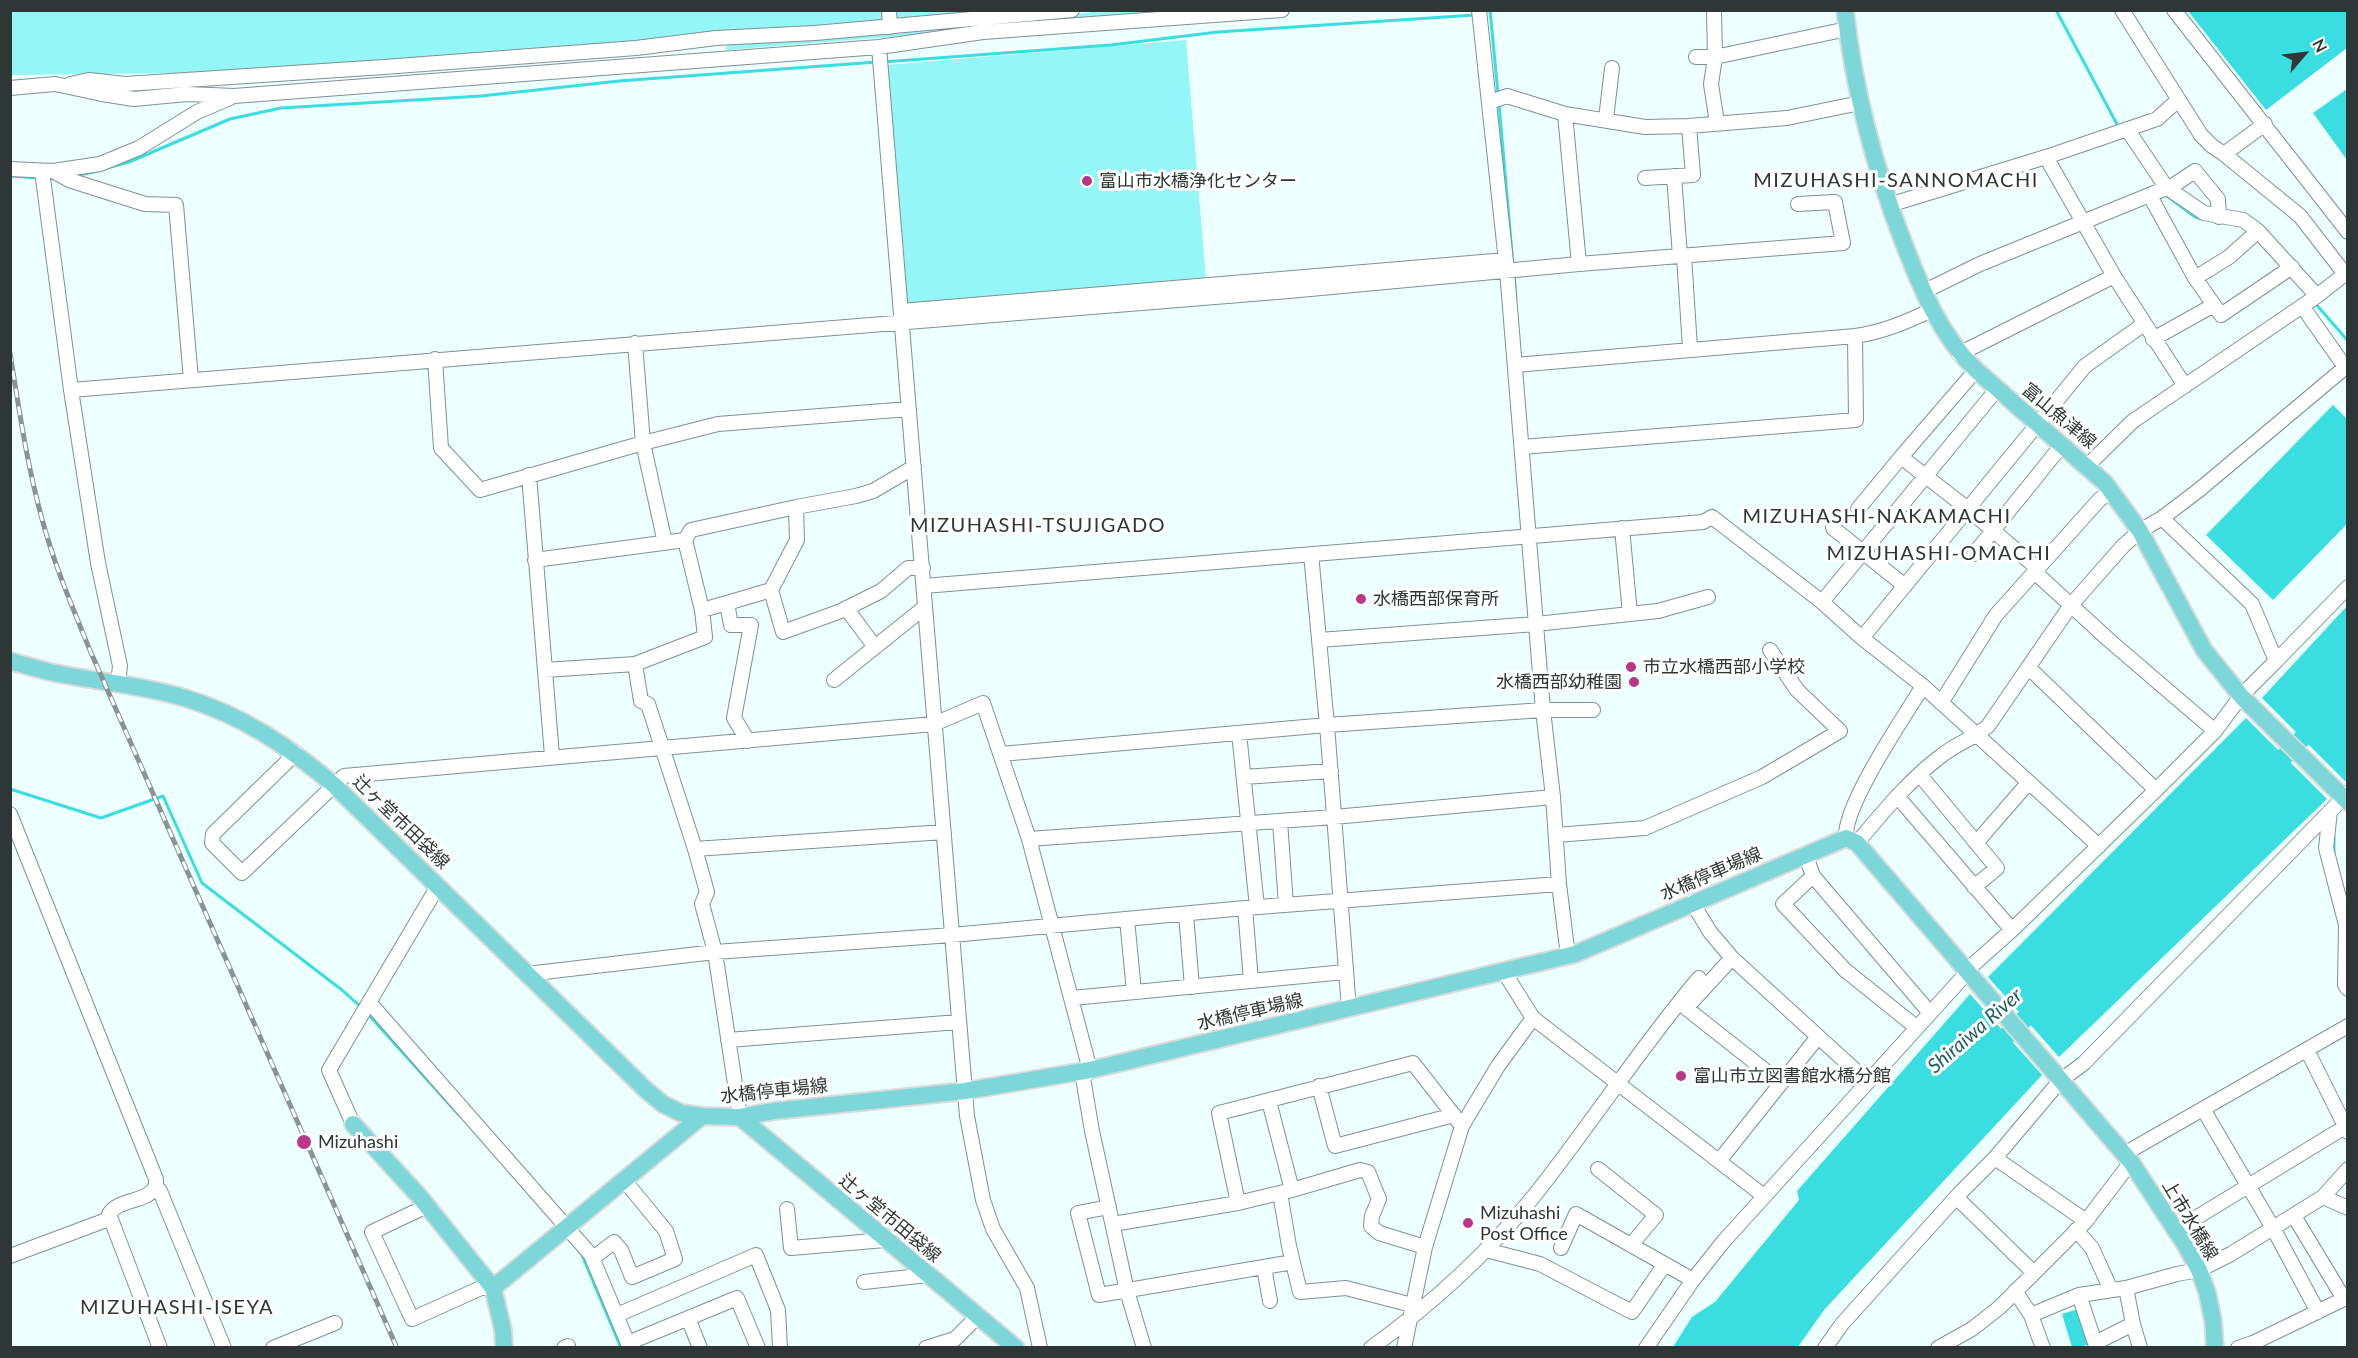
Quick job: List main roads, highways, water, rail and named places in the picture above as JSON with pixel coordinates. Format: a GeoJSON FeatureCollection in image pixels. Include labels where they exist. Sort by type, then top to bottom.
{"type":"FeatureCollection","features":[{"type":"Feature","properties":{"kind":"main road","name":"富山魚津線"},"geometry":{"type":"LineString","coordinates":[[1845,10],[1860,104],[1889,205],[1923,292],[1959,354],[2087,466],[2111,492],[2140,531],[2204,650],[2245,700],[2344,796]]}},
{"type":"Feature","properties":{"kind":"main road","name":"辻ヶ堂市田袋線"},"geometry":{"type":"LineString","coordinates":[[10,661],[53,673],[118,683],[185,698],[226,713],[296,753],[334,785],[646,1090],[663,1104],[681,1113],[702,1116]]}},
{"type":"Feature","properties":{"kind":"main road","name":"水橋停車場線"},"geometry":{"type":"LineString","coordinates":[[493,1288],[702,1116],[740,1117],[774,1111],[965,1091],[1090,1070],[1504,972],[1568,956],[1692,902],[1851,840],[2128,1158]]}},
{"type":"Feature","properties":{"kind":"main road","name":"辻ヶ堂市田袋線"},"geometry":{"type":"LineString","coordinates":[[740,1117],[1016,1347]]}},
{"type":"Feature","properties":{"kind":"main road"},"geometry":{"type":"LineString","coordinates":[[353,1124],[427,1206],[493,1288],[503,1330],[504,1347]]}},
{"type":"Feature","properties":{"kind":"main road","name":"上市水橋線"},"geometry":{"type":"LineString","coordinates":[[2128,1158],[2176,1230],[2199,1270],[2213,1320],[2215,1347]]}},
{"type":"Feature","properties":{"kind":"water"},"geometry":{"type":"Polygon","coordinates":[[[2188,11],[2347,11],[2347,48],[2266,110],[2188,11]]]}},
{"type":"Feature","properties":{"kind":"water"},"geometry":{"type":"Polygon","coordinates":[[[2347,89],[2347,160],[2313,113],[2347,89]]]}},
{"type":"Feature","properties":{"kind":"water"},"geometry":{"type":"Polygon","coordinates":[[[2333,405],[2347,419],[2347,524],[2273,600],[2206,535],[2333,405]]]}},
{"type":"Feature","properties":{"kind":"water"},"geometry":{"type":"Polygon","coordinates":[[[2347,606],[2348,780],[2346,782],[2262,698],[2347,606]]]}},
{"type":"Feature","properties":{"kind":"water"},"geometry":{"type":"Polygon","coordinates":[[[2246,718],[2327,799],[2059,1057],[1988,977],[2246,718]]]}},
{"type":"Feature","properties":{"kind":"water"},"geometry":{"type":"Polygon","coordinates":[[[1970,994],[2042,1075],[1824,1310],[1798,1347],[1673,1347],[1692,1317],[1715,1302],[1799,1200],[1797,1191],[1970,994]]]}},
{"type":"Feature","properties":{"kind":"water"},"geometry":{"type":"Polygon","coordinates":[[[2078,1309],[2090,1345],[2072,1347],[2062,1314],[2078,1309]]]}},
{"type":"Feature","properties":{"kind":"waterway"},"geometry":{"type":"LineString","coordinates":[[1490,10],[1498,94]]}},
{"type":"Feature","properties":{"kind":"waterway"},"geometry":{"type":"LineString","coordinates":[[2056,10],[2119,128]]}},
{"type":"Feature","properties":{"kind":"waterway"},"geometry":{"type":"LineString","coordinates":[[883,62],[1111,45],[1218,32],[1475,15]]}},
{"type":"Feature","properties":{"kind":"waterway"},"geometry":{"type":"LineString","coordinates":[[107,168],[129,162],[230,119],[281,108],[481,96],[619,81],[877,62]]}},
{"type":"Feature","properties":{"kind":"waterway"},"geometry":{"type":"LineString","coordinates":[[1499,104],[1513,265]]}},
{"type":"Feature","properties":{"kind":"waterway"},"geometry":{"type":"LineString","coordinates":[[75,176],[98,171]]}},
{"type":"Feature","properties":{"kind":"waterway"},"geometry":{"type":"LineString","coordinates":[[10,176],[39,178]]}},
{"type":"Feature","properties":{"kind":"waterway"},"geometry":{"type":"LineString","coordinates":[[2163,193],[2195,217],[2202,219]]}},
{"type":"Feature","properties":{"kind":"waterway"},"geometry":{"type":"LineString","coordinates":[[1514,274],[1516,298]]}},
{"type":"Feature","properties":{"kind":"waterway"},"geometry":{"type":"LineString","coordinates":[[2315,303],[2348,341]]}},
{"type":"Feature","properties":{"kind":"waterway"},"geometry":{"type":"LineString","coordinates":[[2268,773],[2348,692]]}},
{"type":"Feature","properties":{"kind":"waterway"},"geometry":{"type":"LineString","coordinates":[[10,789],[101,818],[163,796],[202,883],[342,990],[362,1008]]}},
{"type":"Feature","properties":{"kind":"waterway"},"geometry":{"type":"LineString","coordinates":[[2334,837],[2334,854]]}},
{"type":"Feature","properties":{"kind":"waterway","name":"Shiraiwa River"},"geometry":{"type":"LineString","coordinates":[[1990,1052],[2042,1002]]}},
{"type":"Feature","properties":{"kind":"waterway"},"geometry":{"type":"LineString","coordinates":[[367,1013],[459,1115]]}},
{"type":"Feature","properties":{"kind":"waterway"},"geometry":{"type":"LineString","coordinates":[[582,1255],[621,1348]]}},
{"type":"Feature","properties":{"kind":"railway"},"geometry":{"type":"LineString","coordinates":[[10,353],[37,499],[52,552],[70,601],[397,1348]]}},
{"type":"Feature","properties":{"kind":"place","name":"富山市水橋浄化センター"},"geometry":{"type":"Point","coordinates":[1087,181]}},
{"type":"Feature","properties":{"kind":"place","name":"水橋西部保育所"},"geometry":{"type":"Point","coordinates":[1361,599]}},
{"type":"Feature","properties":{"kind":"place","name":"市立水橋西部小学校"},"geometry":{"type":"Point","coordinates":[1631,667]}},
{"type":"Feature","properties":{"kind":"place","name":"水橋西部幼稚園"},"geometry":{"type":"Point","coordinates":[1634,682]}},
{"type":"Feature","properties":{"kind":"place","name":"富山市立図書館水橋分館"},"geometry":{"type":"Point","coordinates":[1681,1076]}},
{"type":"Feature","properties":{"kind":"place","name":"Mizuhashi"},"geometry":{"type":"Point","coordinates":[304,1142]}},
{"type":"Feature","properties":{"kind":"place","name":"Mizuhashi Post Office"},"geometry":{"type":"Point","coordinates":[1468,1223]}},
{"type":"Feature","properties":{"kind":"district","name":"MIZUHASHI-SANNOMACHI"},"geometry":{"type":"Point","coordinates":[1896,181]}},
{"type":"Feature","properties":{"kind":"district","name":"MIZUHASHI-NAKAMACHI"},"geometry":{"type":"Point","coordinates":[1877,517]}},
{"type":"Feature","properties":{"kind":"district","name":"MIZUHASHI-TSUJIGADO"},"geometry":{"type":"Point","coordinates":[1038,526]}},
{"type":"Feature","properties":{"kind":"district","name":"MIZUHASHI-OMACHI"},"geometry":{"type":"Point","coordinates":[1939,554]}},
{"type":"Feature","properties":{"kind":"district","name":"MIZUHASHI-ISEYA"},"geometry":{"type":"Point","coordinates":[177,1308]}}]}
